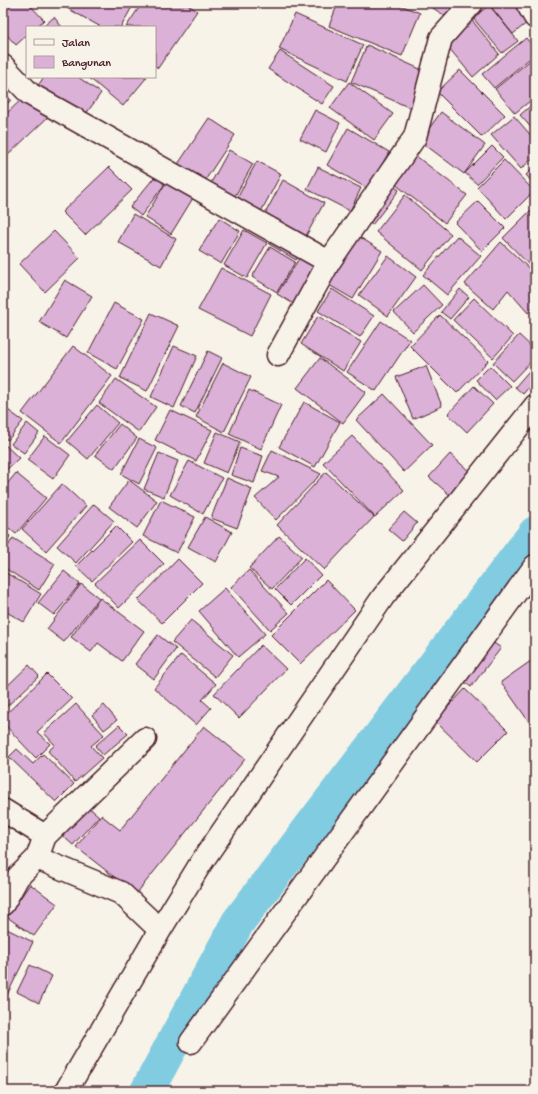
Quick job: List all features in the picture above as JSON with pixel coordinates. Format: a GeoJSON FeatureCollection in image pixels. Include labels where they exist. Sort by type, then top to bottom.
{"type":"FeatureCollection","features":[{"type":"Feature","properties":{"kind":"street"},"geometry":{"type":"LineString","coordinates":[[278,355],[329,262],[415,137],[441,38],[472,3]]}},
{"type":"Feature","properties":{"kind":"street"},"geometry":{"type":"LineString","coordinates":[[526,3],[535,17]]}},
{"type":"Feature","properties":{"kind":"street"},"geometry":{"type":"LineString","coordinates":[[3,66],[30,94],[329,262]]}},
{"type":"Feature","properties":{"kind":"street"},"geometry":{"type":"LineString","coordinates":[[66,1091],[160,930],[202,863],[383,597],[534,411]]}},
{"type":"Feature","properties":{"kind":"street"},"geometry":{"type":"LineString","coordinates":[[190,1042],[535,566]]}},
{"type":"Feature","properties":{"kind":"street"},"geometry":{"type":"LineString","coordinates":[[3,904],[18,877],[37,858],[45,836],[145,739]]}},
{"type":"Feature","properties":{"kind":"street"},"geometry":{"type":"LineString","coordinates":[[3,810],[45,836]]}},
{"type":"Feature","properties":{"kind":"street"},"geometry":{"type":"LineString","coordinates":[[37,858],[121,893],[160,930]]}},
{"type":"Feature","properties":{"kind":"building"},"geometry":{"type":"Polygon","coordinates":[[[3,3],[28,3],[44,20],[37,26],[26,26],[26,36],[16,45],[3,31],[3,3]]]}},
{"type":"Feature","properties":{"kind":"building"},"geometry":{"type":"Polygon","coordinates":[[[67,3],[134,3],[122,26],[99,26],[65,7],[67,3]]]}},
{"type":"Feature","properties":{"kind":"building"},"geometry":{"type":"Polygon","coordinates":[[[142,3],[185,3],[197,11],[158,68],[156,67],[156,26],[127,26],[142,3]]]}},
{"type":"Feature","properties":{"kind":"building"},"geometry":{"type":"Polygon","coordinates":[[[338,3],[395,3],[420,13],[402,56],[329,26],[338,3]]]}},
{"type":"Feature","properties":{"kind":"building"},"geometry":{"type":"Polygon","coordinates":[[[425,3],[465,3],[453,21],[425,3]]]}},
{"type":"Feature","properties":{"kind":"building"},"geometry":{"type":"Polygon","coordinates":[[[488,3],[520,3],[533,18],[513,34],[488,3]]]}},
{"type":"Feature","properties":{"kind":"building"},"geometry":{"type":"Polygon","coordinates":[[[489,5],[518,41],[502,53],[473,18],[489,5]]]}},
{"type":"Feature","properties":{"kind":"building"},"geometry":{"type":"Polygon","coordinates":[[[295,14],[363,45],[347,81],[279,49],[295,14]]]}},
{"type":"Feature","properties":{"kind":"building"},"geometry":{"type":"Polygon","coordinates":[[[54,17],[61,26],[44,26],[54,17]]]}},
{"type":"Feature","properties":{"kind":"building"},"geometry":{"type":"Polygon","coordinates":[[[471,19],[499,54],[473,77],[444,42],[471,19]]]}},
{"type":"Feature","properties":{"kind":"building"},"geometry":{"type":"Polygon","coordinates":[[[526,38],[535,49],[535,54],[494,88],[482,74],[526,38]]]}},
{"type":"Feature","properties":{"kind":"building"},"geometry":{"type":"Polygon","coordinates":[[[367,45],[431,74],[415,110],[351,82],[367,45]]]}},
{"type":"Feature","properties":{"kind":"building"},"geometry":{"type":"Polygon","coordinates":[[[280,51],[334,86],[322,104],[268,69],[280,51]]]}},
{"type":"Feature","properties":{"kind":"building"},"geometry":{"type":"Polygon","coordinates":[[[533,58],[535,61],[535,97],[515,113],[495,89],[533,58]]]}},
{"type":"Feature","properties":{"kind":"building"},"geometry":{"type":"Polygon","coordinates":[[[460,70],[505,115],[482,137],[437,92],[460,70]]]}},
{"type":"Feature","properties":{"kind":"building"},"geometry":{"type":"Polygon","coordinates":[[[43,78],[79,78],[101,93],[83,118],[34,91],[43,78]]]}},
{"type":"Feature","properties":{"kind":"building"},"geometry":{"type":"Polygon","coordinates":[[[89,78],[146,78],[123,106],[89,78]]]}},
{"type":"Feature","properties":{"kind":"building"},"geometry":{"type":"Polygon","coordinates":[[[349,82],[393,114],[374,140],[330,108],[349,82]]]}},
{"type":"Feature","properties":{"kind":"building"},"geometry":{"type":"Polygon","coordinates":[[[3,91],[11,100],[3,108],[3,91]]]}},
{"type":"Feature","properties":{"kind":"building"},"geometry":{"type":"Polygon","coordinates":[[[26,95],[48,117],[8,155],[3,150],[3,117],[26,95]]]}},
{"type":"Feature","properties":{"kind":"building"},"geometry":{"type":"Polygon","coordinates":[[[535,102],[535,132],[520,115],[535,102]]]}},
{"type":"Feature","properties":{"kind":"building"},"geometry":{"type":"Polygon","coordinates":[[[315,110],[340,123],[326,152],[300,139],[315,110]]]}},
{"type":"Feature","properties":{"kind":"building"},"geometry":{"type":"Polygon","coordinates":[[[441,112],[485,145],[464,174],[420,141],[441,112]]]}},
{"type":"Feature","properties":{"kind":"building"},"geometry":{"type":"Polygon","coordinates":[[[514,116],[535,140],[535,156],[521,169],[491,135],[514,116]]]}},
{"type":"Feature","properties":{"kind":"building"},"geometry":{"type":"Polygon","coordinates":[[[209,118],[235,135],[200,188],[174,170],[209,118]]]}},
{"type":"Feature","properties":{"kind":"building"},"geometry":{"type":"Polygon","coordinates":[[[348,128],[389,152],[368,189],[327,165],[348,128]]]}},
{"type":"Feature","properties":{"kind":"building"},"geometry":{"type":"Polygon","coordinates":[[[492,146],[503,157],[477,184],[465,173],[492,146]]]}},
{"type":"Feature","properties":{"kind":"building"},"geometry":{"type":"Polygon","coordinates":[[[229,150],[253,164],[230,205],[206,192],[229,150]]]}},
{"type":"Feature","properties":{"kind":"building"},"geometry":{"type":"Polygon","coordinates":[[[416,156],[467,195],[445,223],[395,184],[416,156]]]}},
{"type":"Feature","properties":{"kind":"building"},"geometry":{"type":"Polygon","coordinates":[[[504,160],[534,191],[506,219],[477,187],[504,160]]]}},
{"type":"Feature","properties":{"kind":"building"},"geometry":{"type":"Polygon","coordinates":[[[257,161],[281,174],[256,221],[232,208],[257,161]]]}},
{"type":"Feature","properties":{"kind":"building"},"geometry":{"type":"Polygon","coordinates":[[[535,166],[535,185],[526,175],[535,166]]]}},
{"type":"Feature","properties":{"kind":"building"},"geometry":{"type":"Polygon","coordinates":[[[109,167],[132,190],[85,235],[62,212],[109,167]]]}},
{"type":"Feature","properties":{"kind":"building"},"geometry":{"type":"Polygon","coordinates":[[[318,167],[361,188],[350,211],[307,189],[318,167]]]}},
{"type":"Feature","properties":{"kind":"building"},"geometry":{"type":"Polygon","coordinates":[[[157,174],[164,185],[141,216],[130,207],[157,174]]]}},
{"type":"Feature","properties":{"kind":"building"},"geometry":{"type":"Polygon","coordinates":[[[283,180],[324,203],[301,245],[260,223],[283,180]]]}},
{"type":"Feature","properties":{"kind":"building"},"geometry":{"type":"Polygon","coordinates":[[[167,181],[193,198],[171,234],[145,217],[167,181]]]}},
{"type":"Feature","properties":{"kind":"building"},"geometry":{"type":"Polygon","coordinates":[[[388,182],[399,190],[372,225],[361,216],[388,182]]]}},
{"type":"Feature","properties":{"kind":"building"},"geometry":{"type":"Polygon","coordinates":[[[405,195],[451,234],[422,270],[376,232],[405,195]]]}},
{"type":"Feature","properties":{"kind":"building"},"geometry":{"type":"Polygon","coordinates":[[[478,201],[505,228],[482,251],[455,223],[478,201]]]}},
{"type":"Feature","properties":{"kind":"building"},"geometry":{"type":"Polygon","coordinates":[[[535,206],[535,271],[503,238],[535,206]]]}},
{"type":"Feature","properties":{"kind":"building"},"geometry":{"type":"Polygon","coordinates":[[[133,214],[176,239],[161,266],[118,242],[133,214]]]}},
{"type":"Feature","properties":{"kind":"building"},"geometry":{"type":"Polygon","coordinates":[[[219,218],[240,231],[221,264],[199,251],[219,218]]]}},
{"type":"Feature","properties":{"kind":"building"},"geometry":{"type":"Polygon","coordinates":[[[244,230],[267,243],[247,278],[224,265],[244,230]]]}},
{"type":"Feature","properties":{"kind":"building"},"geometry":{"type":"Polygon","coordinates":[[[54,231],[80,258],[45,292],[19,264],[54,231]]]}},
{"type":"Feature","properties":{"kind":"building"},"geometry":{"type":"Polygon","coordinates":[[[353,233],[382,251],[353,299],[324,282],[353,233]]]}},
{"type":"Feature","properties":{"kind":"building"},"geometry":{"type":"Polygon","coordinates":[[[274,235],[302,251],[296,260],[269,244],[274,235]]]}},
{"type":"Feature","properties":{"kind":"building"},"geometry":{"type":"Polygon","coordinates":[[[457,236],[481,256],[447,295],[423,275],[457,236]]]}},
{"type":"Feature","properties":{"kind":"building"},"geometry":{"type":"Polygon","coordinates":[[[501,242],[535,274],[535,305],[528,313],[508,290],[493,309],[465,284],[501,242]]]}},
{"type":"Feature","properties":{"kind":"building"},"geometry":{"type":"Polygon","coordinates":[[[270,247],[295,262],[277,292],[252,277],[270,247]]]}},
{"type":"Feature","properties":{"kind":"building"},"geometry":{"type":"Polygon","coordinates":[[[303,252],[323,265],[297,306],[277,294],[303,252]]]}},
{"type":"Feature","properties":{"kind":"building"},"geometry":{"type":"Polygon","coordinates":[[[388,256],[416,277],[388,316],[359,295],[388,256]]]}},
{"type":"Feature","properties":{"kind":"building"},"geometry":{"type":"Polygon","coordinates":[[[221,268],[271,294],[250,336],[198,310],[221,268]]]}},
{"type":"Feature","properties":{"kind":"building"},"geometry":{"type":"Polygon","coordinates":[[[65,280],[92,296],[66,338],[39,322],[65,280]]]}},
{"type":"Feature","properties":{"kind":"building"},"geometry":{"type":"Polygon","coordinates":[[[423,285],[442,305],[413,332],[394,312],[423,285]]]}},
{"type":"Feature","properties":{"kind":"building"},"geometry":{"type":"Polygon","coordinates":[[[332,289],[374,316],[360,337],[318,311],[332,289]]]}},
{"type":"Feature","properties":{"kind":"building"},"geometry":{"type":"Polygon","coordinates":[[[460,289],[469,297],[450,319],[441,312],[460,289]]]}},
{"type":"Feature","properties":{"kind":"building"},"geometry":{"type":"Polygon","coordinates":[[[474,298],[513,336],[493,358],[453,320],[474,298]]]}},
{"type":"Feature","properties":{"kind":"building"},"geometry":{"type":"Polygon","coordinates":[[[114,303],[144,319],[117,369],[88,353],[114,303]]]}},
{"type":"Feature","properties":{"kind":"building"},"geometry":{"type":"Polygon","coordinates":[[[151,313],[179,326],[147,391],[120,378],[151,313]]]}},
{"type":"Feature","properties":{"kind":"building"},"geometry":{"type":"Polygon","coordinates":[[[440,315],[488,361],[457,393],[410,346],[440,315]]]}},
{"type":"Feature","properties":{"kind":"building"},"geometry":{"type":"Polygon","coordinates":[[[318,316],[361,342],[343,371],[301,344],[318,316]]]}},
{"type":"Feature","properties":{"kind":"building"},"geometry":{"type":"Polygon","coordinates":[[[381,321],[410,340],[376,391],[347,372],[381,321]]]}},
{"type":"Feature","properties":{"kind":"building"},"geometry":{"type":"Polygon","coordinates":[[[519,335],[535,350],[535,357],[512,381],[493,363],[519,335]]]}},
{"type":"Feature","properties":{"kind":"building"},"geometry":{"type":"Polygon","coordinates":[[[73,346],[112,376],[61,443],[22,413],[73,346]]]}},
{"type":"Feature","properties":{"kind":"building"},"geometry":{"type":"Polygon","coordinates":[[[174,346],[197,356],[174,408],[151,397],[174,346]]]}},
{"type":"Feature","properties":{"kind":"building"},"geometry":{"type":"Polygon","coordinates":[[[208,351],[222,358],[195,413],[181,406],[208,351]]]}},
{"type":"Feature","properties":{"kind":"building"},"geometry":{"type":"Polygon","coordinates":[[[320,358],[366,392],[343,423],[297,388],[320,358]]]}},
{"type":"Feature","properties":{"kind":"building"},"geometry":{"type":"Polygon","coordinates":[[[223,363],[251,377],[224,432],[196,417],[223,363]]]}},
{"type":"Feature","properties":{"kind":"building"},"geometry":{"type":"Polygon","coordinates":[[[535,364],[535,380],[523,394],[515,387],[535,364]]]}},
{"type":"Feature","properties":{"kind":"building"},"geometry":{"type":"Polygon","coordinates":[[[426,366],[442,406],[413,419],[396,377],[426,366]]]}},
{"type":"Feature","properties":{"kind":"building"},"geometry":{"type":"Polygon","coordinates":[[[490,366],[510,386],[495,400],[476,380],[490,366]]]}},
{"type":"Feature","properties":{"kind":"building"},"geometry":{"type":"Polygon","coordinates":[[[116,379],[156,407],[139,432],[99,403],[116,379]]]}},
{"type":"Feature","properties":{"kind":"building"},"geometry":{"type":"Polygon","coordinates":[[[474,386],[493,404],[467,432],[448,414],[474,386]]]}},
{"type":"Feature","properties":{"kind":"building"},"geometry":{"type":"Polygon","coordinates":[[[249,390],[281,405],[261,449],[229,434],[249,390]]]}},
{"type":"Feature","properties":{"kind":"building"},"geometry":{"type":"Polygon","coordinates":[[[384,394],[432,445],[404,472],[356,420],[384,394]]]}},
{"type":"Feature","properties":{"kind":"building"},"geometry":{"type":"Polygon","coordinates":[[[304,402],[340,422],[315,467],[279,447],[304,402]]]}},
{"type":"Feature","properties":{"kind":"building"},"geometry":{"type":"Polygon","coordinates":[[[97,405],[118,423],[88,459],[67,441],[97,405]]]}},
{"type":"Feature","properties":{"kind":"building"},"geometry":{"type":"Polygon","coordinates":[[[5,408],[23,421],[8,440],[3,437],[3,411],[5,408]]]}},
{"type":"Feature","properties":{"kind":"building"},"geometry":{"type":"Polygon","coordinates":[[[170,410],[212,430],[196,461],[155,440],[170,410]]]}},
{"type":"Feature","properties":{"kind":"building"},"geometry":{"type":"Polygon","coordinates":[[[27,423],[39,433],[24,453],[11,444],[27,423]]]}},
{"type":"Feature","properties":{"kind":"building"},"geometry":{"type":"Polygon","coordinates":[[[120,424],[137,438],[114,469],[95,455],[120,424]]]}},
{"type":"Feature","properties":{"kind":"building"},"geometry":{"type":"Polygon","coordinates":[[[217,432],[240,442],[227,473],[204,463],[217,432]]]}},
{"type":"Feature","properties":{"kind":"building"},"geometry":{"type":"Polygon","coordinates":[[[45,436],[70,455],[53,479],[27,460],[45,436]]]}},
{"type":"Feature","properties":{"kind":"building"},"geometry":{"type":"Polygon","coordinates":[[[352,436],[404,490],[375,517],[323,463],[352,436]]]}},
{"type":"Feature","properties":{"kind":"building"},"geometry":{"type":"Polygon","coordinates":[[[139,439],[157,448],[139,484],[121,474],[139,439]]]}},
{"type":"Feature","properties":{"kind":"building"},"geometry":{"type":"Polygon","coordinates":[[[3,443],[19,458],[3,473],[3,443]]]}},
{"type":"Feature","properties":{"kind":"building"},"geometry":{"type":"Polygon","coordinates":[[[240,448],[263,456],[254,483],[231,475],[240,448]]]}},
{"type":"Feature","properties":{"kind":"building"},"geometry":{"type":"Polygon","coordinates":[[[272,450],[321,474],[276,520],[255,498],[279,477],[262,471],[272,450]]]}},
{"type":"Feature","properties":{"kind":"building"},"geometry":{"type":"Polygon","coordinates":[[[159,453],[178,461],[164,497],[144,489],[159,453]]]}},
{"type":"Feature","properties":{"kind":"building"},"geometry":{"type":"Polygon","coordinates":[[[450,454],[471,473],[451,496],[429,477],[450,454]]]}},
{"type":"Feature","properties":{"kind":"building"},"geometry":{"type":"Polygon","coordinates":[[[189,461],[222,478],[203,514],[170,495],[189,461]]]}},
{"type":"Feature","properties":{"kind":"building"},"geometry":{"type":"Polygon","coordinates":[[[326,472],[374,517],[324,570],[277,525],[326,472]]]}},
{"type":"Feature","properties":{"kind":"building"},"geometry":{"type":"Polygon","coordinates":[[[16,473],[46,498],[16,534],[3,523],[3,489],[16,473]]]}},
{"type":"Feature","properties":{"kind":"building"},"geometry":{"type":"Polygon","coordinates":[[[227,478],[252,489],[237,528],[211,518],[227,478]]]}},
{"type":"Feature","properties":{"kind":"building"},"geometry":{"type":"Polygon","coordinates":[[[129,480],[157,501],[137,528],[109,507],[129,480]]]}},
{"type":"Feature","properties":{"kind":"building"},"geometry":{"type":"Polygon","coordinates":[[[62,484],[86,506],[46,551],[22,529],[62,484]]]}},
{"type":"Feature","properties":{"kind":"building"},"geometry":{"type":"Polygon","coordinates":[[[161,500],[195,517],[177,553],[143,536],[161,500]]]}},
{"type":"Feature","properties":{"kind":"building"},"geometry":{"type":"Polygon","coordinates":[[[94,504],[114,521],[76,563],[57,546],[94,504]]]}},
{"type":"Feature","properties":{"kind":"building"},"geometry":{"type":"Polygon","coordinates":[[[404,512],[417,523],[402,541],[388,529],[404,512]]]}},
{"type":"Feature","properties":{"kind":"building"},"geometry":{"type":"Polygon","coordinates":[[[205,517],[232,532],[216,562],[188,547],[205,517]]]}},
{"type":"Feature","properties":{"kind":"building"},"geometry":{"type":"Polygon","coordinates":[[[116,526],[132,542],[92,581],[76,566],[116,526]]]}},
{"type":"Feature","properties":{"kind":"building"},"geometry":{"type":"Polygon","coordinates":[[[3,532],[10,536],[3,549],[3,532]]]}},
{"type":"Feature","properties":{"kind":"building"},"geometry":{"type":"Polygon","coordinates":[[[279,536],[302,557],[272,589],[249,568],[279,536]]]}},
{"type":"Feature","properties":{"kind":"building"},"geometry":{"type":"Polygon","coordinates":[[[13,538],[55,564],[39,590],[3,567],[3,554],[13,538]]]}},
{"type":"Feature","properties":{"kind":"building"},"geometry":{"type":"Polygon","coordinates":[[[140,540],[164,564],[119,608],[95,583],[140,540]]]}},
{"type":"Feature","properties":{"kind":"building"},"geometry":{"type":"Polygon","coordinates":[[[305,558],[321,575],[291,605],[275,589],[305,558]]]}},
{"type":"Feature","properties":{"kind":"building"},"geometry":{"type":"Polygon","coordinates":[[[178,559],[202,583],[162,623],[138,600],[178,559]]]}},
{"type":"Feature","properties":{"kind":"building"},"geometry":{"type":"Polygon","coordinates":[[[249,570],[289,613],[270,630],[231,587],[249,570]]]}},
{"type":"Feature","properties":{"kind":"building"},"geometry":{"type":"Polygon","coordinates":[[[3,571],[41,594],[24,622],[3,610],[3,571]]]}},
{"type":"Feature","properties":{"kind":"building"},"geometry":{"type":"Polygon","coordinates":[[[64,571],[80,584],[54,615],[38,603],[64,571]]]}},
{"type":"Feature","properties":{"kind":"building"},"geometry":{"type":"Polygon","coordinates":[[[326,580],[355,610],[300,664],[271,635],[326,580]]]}},
{"type":"Feature","properties":{"kind":"building"},"geometry":{"type":"Polygon","coordinates":[[[81,584],[99,598],[64,642],[47,629],[81,584]]]}},
{"type":"Feature","properties":{"kind":"building"},"geometry":{"type":"Polygon","coordinates":[[[225,588],[265,634],[238,657],[199,611],[225,588]]]}},
{"type":"Feature","properties":{"kind":"building"},"geometry":{"type":"Polygon","coordinates":[[[100,598],[144,631],[122,661],[98,643],[91,652],[71,637],[100,598]]]}},
{"type":"Feature","properties":{"kind":"building"},"geometry":{"type":"Polygon","coordinates":[[[191,620],[233,655],[215,677],[172,642],[191,620]]]}},
{"type":"Feature","properties":{"kind":"building"},"geometry":{"type":"Polygon","coordinates":[[[158,635],[176,649],[154,679],[135,664],[158,635]]]}},
{"type":"Feature","properties":{"kind":"building"},"geometry":{"type":"Polygon","coordinates":[[[488,639],[501,648],[471,687],[459,678],[488,639]]]}},
{"type":"Feature","properties":{"kind":"building"},"geometry":{"type":"Polygon","coordinates":[[[261,645],[286,669],[239,718],[214,694],[261,645]]]}},
{"type":"Feature","properties":{"kind":"building"},"geometry":{"type":"Polygon","coordinates":[[[181,655],[216,684],[202,700],[211,708],[196,725],[154,688],[181,655]]]}},
{"type":"Feature","properties":{"kind":"building"},"geometry":{"type":"Polygon","coordinates":[[[535,658],[535,728],[534,729],[501,682],[535,658]]]}},
{"type":"Feature","properties":{"kind":"building"},"geometry":{"type":"Polygon","coordinates":[[[29,665],[39,676],[3,710],[3,690],[29,665]]]}},
{"type":"Feature","properties":{"kind":"building"},"geometry":{"type":"Polygon","coordinates":[[[47,674],[72,699],[37,732],[50,744],[36,758],[3,723],[3,717],[47,674]]]}},
{"type":"Feature","properties":{"kind":"building"},"geometry":{"type":"Polygon","coordinates":[[[465,689],[508,731],[477,762],[435,721],[465,689]]]}},
{"type":"Feature","properties":{"kind":"building"},"geometry":{"type":"Polygon","coordinates":[[[76,704],[104,735],[91,746],[102,758],[75,782],[48,751],[55,745],[44,733],[76,704]]]}},
{"type":"Feature","properties":{"kind":"building"},"geometry":{"type":"Polygon","coordinates":[[[104,705],[117,720],[104,730],[92,715],[104,705]]]}},
{"type":"Feature","properties":{"kind":"building"},"geometry":{"type":"Polygon","coordinates":[[[119,725],[128,734],[103,755],[95,746],[119,725]]]}},
{"type":"Feature","properties":{"kind":"building"},"geometry":{"type":"Polygon","coordinates":[[[204,726],[245,759],[136,894],[76,847],[101,815],[120,830],[204,726]]]}},
{"type":"Feature","properties":{"kind":"building"},"geometry":{"type":"Polygon","coordinates":[[[17,749],[33,764],[43,754],[74,784],[56,802],[9,757],[17,749]]]}},
{"type":"Feature","properties":{"kind":"building"},"geometry":{"type":"Polygon","coordinates":[[[82,802],[99,816],[73,845],[57,831],[82,802]]]}},
{"type":"Feature","properties":{"kind":"building"},"geometry":{"type":"Polygon","coordinates":[[[30,884],[57,904],[34,936],[7,917],[30,884]]]}},
{"type":"Feature","properties":{"kind":"building"},"geometry":{"type":"Polygon","coordinates":[[[3,927],[33,942],[6,997],[3,996],[3,927]]]}},
{"type":"Feature","properties":{"kind":"building"},"geometry":{"type":"Polygon","coordinates":[[[30,965],[52,976],[39,1003],[17,992],[30,965]]]}},
{"type":"Feature","properties":{"kind":"waterway"},"geometry":{"type":"LineString","coordinates":[[147,1091],[238,922],[535,533]]}}]}
